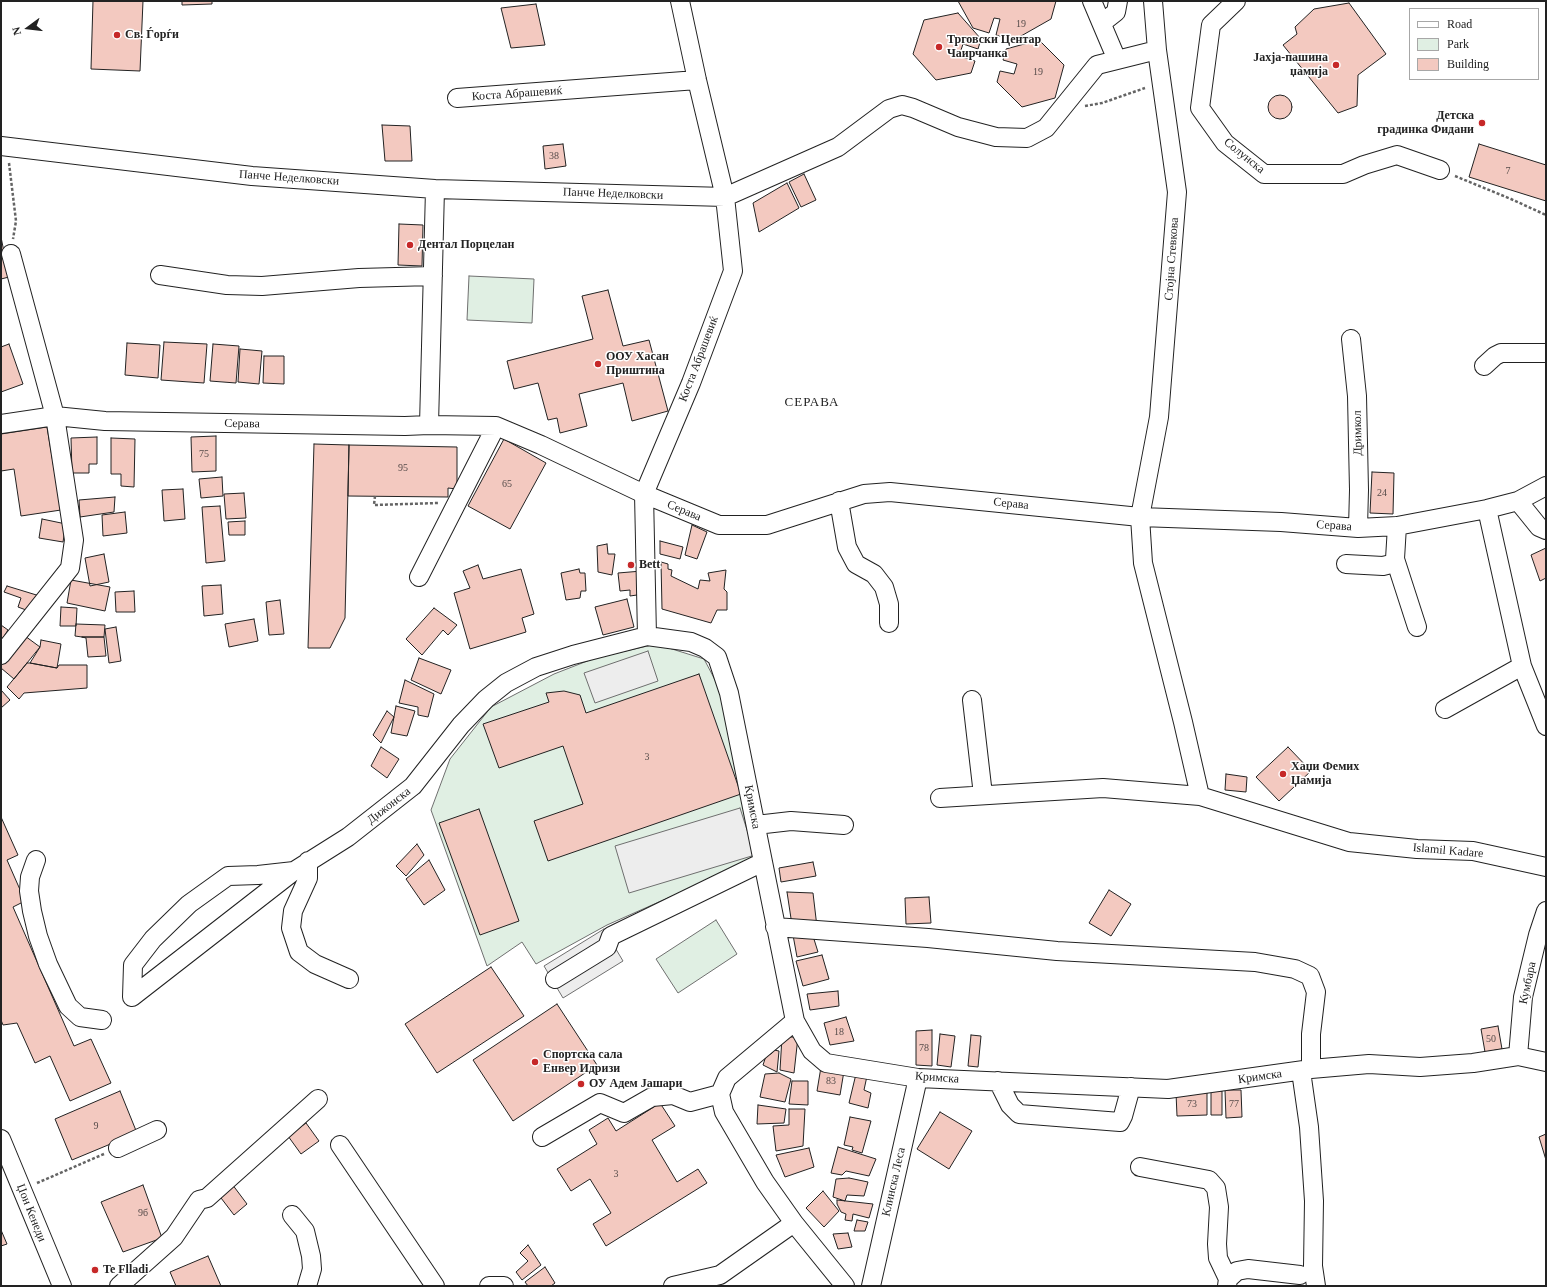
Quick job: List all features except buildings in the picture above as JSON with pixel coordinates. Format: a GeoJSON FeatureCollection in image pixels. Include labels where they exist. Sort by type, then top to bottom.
{"type":"FeatureCollection","features":[{"type":"Feature","properties":{"kind":"street","name":"Коста Абрашевиќ"},"geometry":{"type":"LineString","coordinates":[[647,636],[644,494],[691,383],[733,271],[725,197],[680,1]]}},
{"type":"Feature","properties":{"kind":"street"},"geometry":{"type":"LineString","coordinates":[[1092,1],[1116,60]]}},
{"type":"Feature","properties":{"kind":"street"},"geometry":{"type":"LineString","coordinates":[[1102,23],[1116,12],[1118,1]]}},
{"type":"Feature","properties":{"kind":"street","name":"Стојна Стевкова"},"geometry":{"type":"LineString","coordinates":[[1152,1],[1161,82],[1177,192],[1159,417],[1140,517],[1143,563],[1200,796]]}},
{"type":"Feature","properties":{"kind":"street","name":"Солунска"},"geometry":{"type":"LineString","coordinates":[[1236,1],[1211,25],[1200,108],[1225,144],[1264,174],[1343,174],[1364,165],[1397,155],[1440,170]]}},
{"type":"Feature","properties":{"kind":"street","name":"Панче Неделковски"},"geometry":{"type":"LineString","coordinates":[[4,147],[252,176],[435,189],[725,197],[838,147],[889,109],[902,105],[913,108],[958,127],[996,137],[1027,138],[1046,128],[1097,65],[1157,50]]}},
{"type":"Feature","properties":{"kind":"street","name":"Коста Абрашевиќ"},"geometry":{"type":"LineString","coordinates":[[457,98],[697,80]]}},
{"type":"Feature","properties":{"kind":"street"},"geometry":{"type":"LineString","coordinates":[[429,425],[435,189]]}},
{"type":"Feature","properties":{"kind":"street"},"geometry":{"type":"LineString","coordinates":[[1,655],[70,568],[74,540],[55,416],[11,254]]}},
{"type":"Feature","properties":{"kind":"street"},"geometry":{"type":"LineString","coordinates":[[160,275],[227,285],[262,286],[359,278],[432,276]]}},
{"type":"Feature","properties":{"kind":"street","name":"Дримкол"},"geometry":{"type":"LineString","coordinates":[[1351,339],[1357,396],[1359,490],[1358,528]]}},
{"type":"Feature","properties":{"kind":"street"},"geometry":{"type":"LineString","coordinates":[[1484,366],[1495,356],[1501,353],[1546,353]]}},
{"type":"Feature","properties":{"kind":"street","name":"Серава"},"geometry":{"type":"LineString","coordinates":[[1,424],[55,416],[113,422],[496,426],[541,445],[644,494],[719,525],[767,525],[864,494],[890,492],[1140,517],[1281,522],[1358,528],[1397,526],[1487,509],[1518,501],[1546,486]]}},
{"type":"Feature","properties":{"kind":"street"},"geometry":{"type":"LineString","coordinates":[[419,577],[496,426]]}},
{"type":"Feature","properties":{"kind":"street"},"geometry":{"type":"LineString","coordinates":[[839,501],[847,547],[856,564],[874,574],[884,587],[889,604],[889,623]]}},
{"type":"Feature","properties":{"kind":"street"},"geometry":{"type":"LineString","coordinates":[[1518,501],[1539,527],[1546,530]]}},
{"type":"Feature","properties":{"kind":"street"},"geometry":{"type":"LineString","coordinates":[[1487,509],[1522,666],[1546,726]]}},
{"type":"Feature","properties":{"kind":"street"},"geometry":{"type":"LineString","coordinates":[[1397,526],[1395,559],[1417,627]]}},
{"type":"Feature","properties":{"kind":"street"},"geometry":{"type":"LineString","coordinates":[[1346,564],[1383,566],[1391,564],[1395,559]]}},
{"type":"Feature","properties":{"kind":"street","name":"Кримска"},"geometry":{"type":"LineString","coordinates":[[647,636],[691,642],[705,648],[717,657],[729,693],[795,1021],[812,1051],[826,1063],[918,1078],[1168,1089],[1306,1070],[1369,1064],[1420,1067],[1473,1063],[1518,1056],[1546,1062]]}},
{"type":"Feature","properties":{"kind":"street","name":"Дижонска"},"geometry":{"type":"LineString","coordinates":[[301,866],[258,875],[228,876],[188,904],[153,939],[133,965],[132,997],[301,866],[348,837],[413,786],[461,725],[486,699],[506,683],[536,667],[647,636]]}},
{"type":"Feature","properties":{"kind":"street"},"geometry":{"type":"LineString","coordinates":[[1445,709],[1522,666]]}},
{"type":"Feature","properties":{"kind":"street"},"geometry":{"type":"LineString","coordinates":[[972,700],[983,795]]}},
{"type":"Feature","properties":{"kind":"street","name":"Islamil Kadare"},"geometry":{"type":"LineString","coordinates":[[940,798],[1103,788],[1200,796],[1349,842],[1417,849],[1473,851],[1546,867]]}},
{"type":"Feature","properties":{"kind":"street"},"geometry":{"type":"LineString","coordinates":[[756,825],[791,821],[844,825]]}},
{"type":"Feature","properties":{"kind":"street"},"geometry":{"type":"LineString","coordinates":[[36,860],[30,877],[29,891],[38,936],[48,964],[68,1006],[80,1017],[102,1020]]}},
{"type":"Feature","properties":{"kind":"street"},"geometry":{"type":"LineString","coordinates":[[554,979],[607,947],[611,936],[763,862]]}},
{"type":"Feature","properties":{"kind":"street"},"geometry":{"type":"LineString","coordinates":[[301,866],[308,878],[293,911],[291,928],[299,952],[315,964],[349,979]]}},
{"type":"Feature","properties":{"kind":"street","name":"Кумбара"},"geometry":{"type":"LineString","coordinates":[[1518,1056],[1523,997],[1538,935],[1546,911]]}},
{"type":"Feature","properties":{"kind":"street"},"geometry":{"type":"LineString","coordinates":[[775,927],[928,938],[1057,951],[1256,962],[1295,969],[1310,976],[1316,992],[1306,1070],[1314,1201],[1313,1266],[1316,1286]]}},
{"type":"Feature","properties":{"kind":"street"},"geometry":{"type":"LineString","coordinates":[[795,1021],[727,1078],[720,1094],[724,1112],[765,1182],[794,1223],[845,1286]]}},
{"type":"Feature","properties":{"kind":"street","name":"Клинска Леса"},"geometry":{"type":"LineString","coordinates":[[871,1286],[918,1078]]}},
{"type":"Feature","properties":{"kind":"street"},"geometry":{"type":"LineString","coordinates":[[998,1081],[1010,1105],[1019,1114],[1120,1122],[1131,1087]]}},
{"type":"Feature","properties":{"kind":"street"},"geometry":{"type":"LineString","coordinates":[[542,1137],[600,1103],[624,1113],[652,1097],[672,1095],[690,1102],[720,1094]]}},
{"type":"Feature","properties":{"kind":"street"},"geometry":{"type":"LineString","coordinates":[[119,1286],[174,1237],[199,1200],[207,1198],[318,1099]]}},
{"type":"Feature","properties":{"kind":"street"},"geometry":{"type":"LineString","coordinates":[[118,1148],[157,1130]]}},
{"type":"Feature","properties":{"kind":"street","name":"Џон Кенеди"},"geometry":{"type":"LineString","coordinates":[[1,1139],[62,1286]]}},
{"type":"Feature","properties":{"kind":"street"},"geometry":{"type":"LineString","coordinates":[[340,1145],[435,1286]]}},
{"type":"Feature","properties":{"kind":"street"},"geometry":{"type":"LineString","coordinates":[[1140,1167],[1209,1180],[1216,1188],[1219,1207],[1217,1244],[1218,1258],[1228,1283]]}},
{"type":"Feature","properties":{"kind":"street"},"geometry":{"type":"LineString","coordinates":[[292,1215],[305,1231],[311,1256],[312,1269],[307,1286]]}},
{"type":"Feature","properties":{"kind":"street"},"geometry":{"type":"LineString","coordinates":[[673,1286],[720,1275],[794,1223]]}},
{"type":"Feature","properties":{"kind":"street"},"geometry":{"type":"LineString","coordinates":[[1228,1283],[1237,1271],[1248,1270],[1300,1275]]}},
{"type":"Feature","properties":{"kind":"street"},"geometry":{"type":"LineString","coordinates":[[488,1286],[504,1286]]}},
{"type":"Feature","properties":{"kind":"path"},"geometry":{"type":"LineString","coordinates":[[1061,109],[1102,103],[1161,82]]}},
{"type":"Feature","properties":{"kind":"path"},"geometry":{"type":"LineString","coordinates":[[4,147],[16,221],[11,254]]}},
{"type":"Feature","properties":{"kind":"path"},"geometry":{"type":"LineString","coordinates":[[1440,170],[1511,199],[1546,216]]}},
{"type":"Feature","properties":{"kind":"path"},"geometry":{"type":"LineString","coordinates":[[375,496],[374,505],[457,503]]}},
{"type":"Feature","properties":{"kind":"path"},"geometry":{"type":"LineString","coordinates":[[22,1190],[118,1148]]}},
{"type":"Feature","properties":{"kind":"green space"},"geometry":{"type":"Polygon","coordinates":[[[469,276],[534,279],[532,323],[467,320],[469,276]]]}},
{"type":"Feature","properties":{"kind":"green space"},"geometry":{"type":"Polygon","coordinates":[[[656,644],[704,659],[723,695],[758,858],[607,925],[536,964],[522,942],[487,966],[431,810],[450,759],[491,707],[554,674],[595,658],[656,644]]]}},
{"type":"Feature","properties":{"kind":"green space"},"geometry":{"type":"Polygon","coordinates":[[[716,920],[737,954],[678,993],[656,959],[716,920]]]}},
{"type":"Feature","properties":{"kind":"shaded area"},"geometry":{"type":"Polygon","coordinates":[[[648,651],[658,681],[595,703],[584,673],[648,651]]]}},
{"type":"Feature","properties":{"kind":"shaded area"},"geometry":{"type":"Polygon","coordinates":[[[740,808],[755,855],[629,893],[615,846],[740,808]]]}},
{"type":"Feature","properties":{"kind":"shaded area"},"geometry":{"type":"Polygon","coordinates":[[[604,929],[623,961],[563,998],[544,966],[604,929]]]}},
{"type":"Feature","properties":{"kind":"place","name":"Св. Ѓорѓи"},"geometry":{"type":"Point","coordinates":[117,35]}},
{"type":"Feature","properties":{"kind":"place","name":"Трговски Центар Чаирчанка"},"geometry":{"type":"Point","coordinates":[939,47]}},
{"type":"Feature","properties":{"kind":"place","name":"Јахја-пашина џамија"},"geometry":{"type":"Point","coordinates":[1336,65]}},
{"type":"Feature","properties":{"kind":"place","name":"Детска градинка Фидани"},"geometry":{"type":"Point","coordinates":[1482,123]}},
{"type":"Feature","properties":{"kind":"place","name":"Дентал Порцелан"},"geometry":{"type":"Point","coordinates":[410,245]}},
{"type":"Feature","properties":{"kind":"place","name":"ООУ Хасан Приштина"},"geometry":{"type":"Point","coordinates":[598,364]}},
{"type":"Feature","properties":{"kind":"place","name":"Bett"},"geometry":{"type":"Point","coordinates":[631,565]}},
{"type":"Feature","properties":{"kind":"place","name":"Хаџи Фемих Џамија"},"geometry":{"type":"Point","coordinates":[1283,774]}},
{"type":"Feature","properties":{"kind":"place","name":"Спортска сала Енвер Идризи"},"geometry":{"type":"Point","coordinates":[535,1062]}},
{"type":"Feature","properties":{"kind":"place","name":"ОУ Адем Јашари"},"geometry":{"type":"Point","coordinates":[581,1084]}},
{"type":"Feature","properties":{"kind":"place","name":"Te Flladi"},"geometry":{"type":"Point","coordinates":[95,1270]}},
{"type":"Feature","properties":{"kind":"district","name":"СЕРАВА"},"geometry":{"type":"Point","coordinates":[812,403]}}]}
